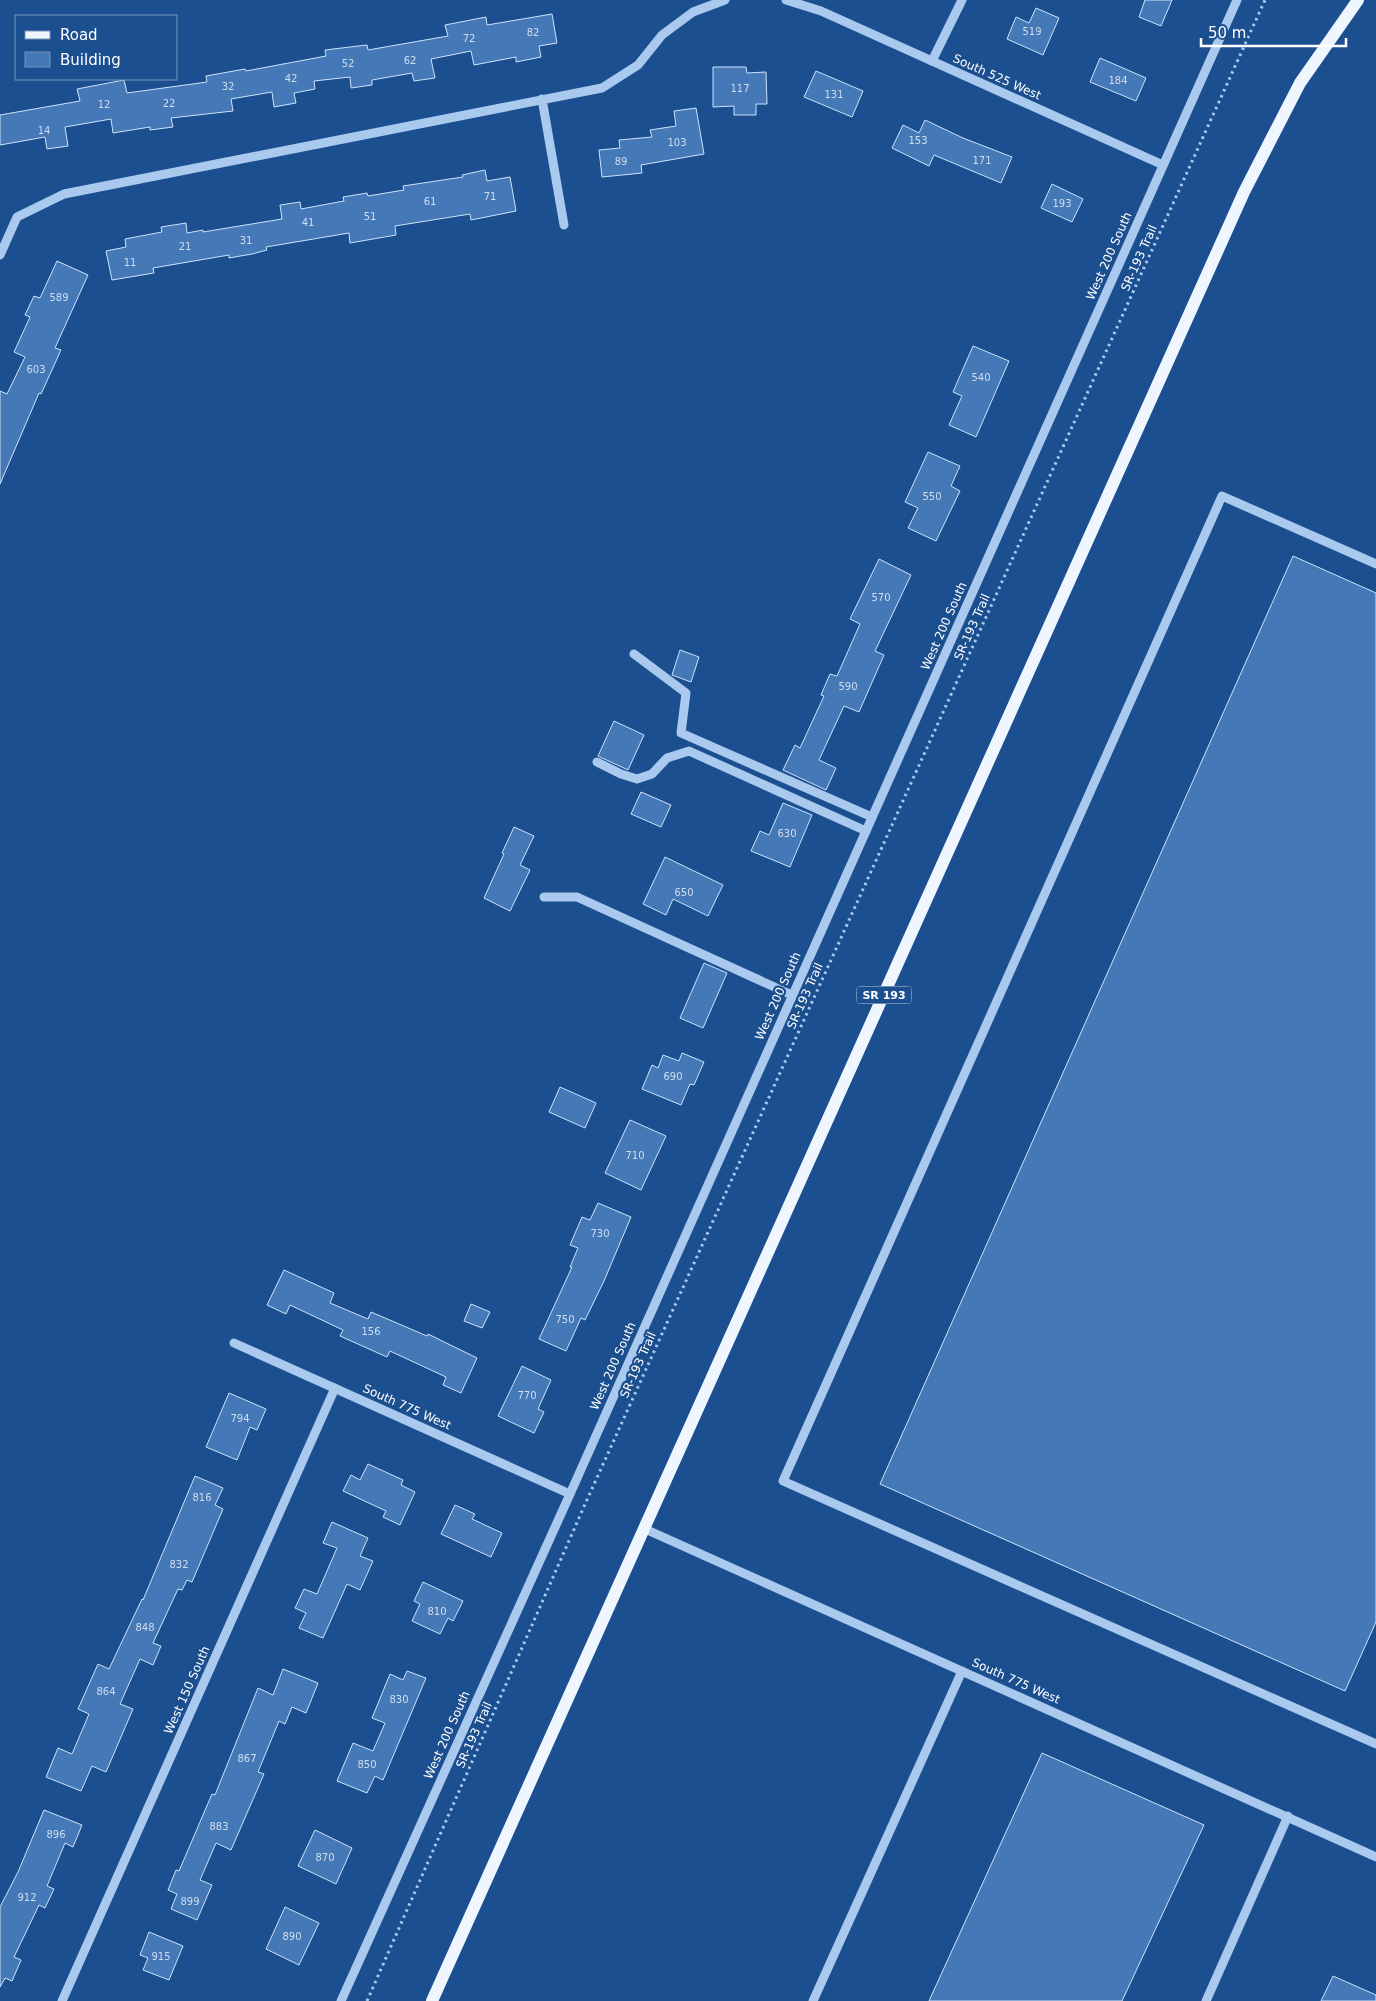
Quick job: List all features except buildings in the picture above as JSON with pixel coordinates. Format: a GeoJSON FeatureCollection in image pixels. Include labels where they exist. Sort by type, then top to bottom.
{"type":"FeatureCollection","features":[{"type":"Feature","properties":{"kind":"main road","name":"SR 193"},"geometry":{"type":"LineString","coordinates":[[432,2001],[1244,192],[1300,83],[1358,0]]}},
{"type":"Feature","properties":{"kind":"street"},"geometry":{"type":"LineString","coordinates":[[0,256],[17,217],[64,194],[602,88],[638,65],[662,35],[693,12],[725,0]]}},
{"type":"Feature","properties":{"kind":"street","name":"South 525 West"},"geometry":{"type":"LineString","coordinates":[[786,0],[821,11],[1163,166]]}},
{"type":"Feature","properties":{"kind":"street"},"geometry":{"type":"LineString","coordinates":[[932,61],[962,0]]}},
{"type":"Feature","properties":{"kind":"street","name":"West 200 South"},"geometry":{"type":"LineString","coordinates":[[341,2001],[570,1494],[1237,0]]}},
{"type":"Feature","properties":{"kind":"street"},"geometry":{"type":"LineString","coordinates":[[542,100],[564,225]]}},
{"type":"Feature","properties":{"kind":"street"},"geometry":{"type":"LineString","coordinates":[[1376,564],[1222,496],[783,1481],[1376,1744]]}},
{"type":"Feature","properties":{"kind":"street"},"geometry":{"type":"LineString","coordinates":[[634,654],[686,693],[681,733],[872,817]]}},
{"type":"Feature","properties":{"kind":"street"},"geometry":{"type":"LineString","coordinates":[[597,762],[621,774],[638,779],[652,774],[667,758],[689,751],[866,831]]}},
{"type":"Feature","properties":{"kind":"street"},"geometry":{"type":"LineString","coordinates":[[544,897],[576,898],[792,995]]}},
{"type":"Feature","properties":{"kind":"street","name":"South 775 West"},"geometry":{"type":"LineString","coordinates":[[234,1343],[570,1494]]}},
{"type":"Feature","properties":{"kind":"street","name":"West 150 South"},"geometry":{"type":"LineString","coordinates":[[62,2001],[335,1388]]}},
{"type":"Feature","properties":{"kind":"street","name":"South 775 West"},"geometry":{"type":"LineString","coordinates":[[645,1528],[1376,1857]]}},
{"type":"Feature","properties":{"kind":"street"},"geometry":{"type":"LineString","coordinates":[[813,2001],[962,1671]]}},
{"type":"Feature","properties":{"kind":"street"},"geometry":{"type":"LineString","coordinates":[[1206,2001],[1288,1816]]}},
{"type":"Feature","properties":{"kind":"path","name":"SR-193 Trail"},"geometry":{"type":"LineString","coordinates":[[367,2001],[590,1493],[1265,0]]}}]}
